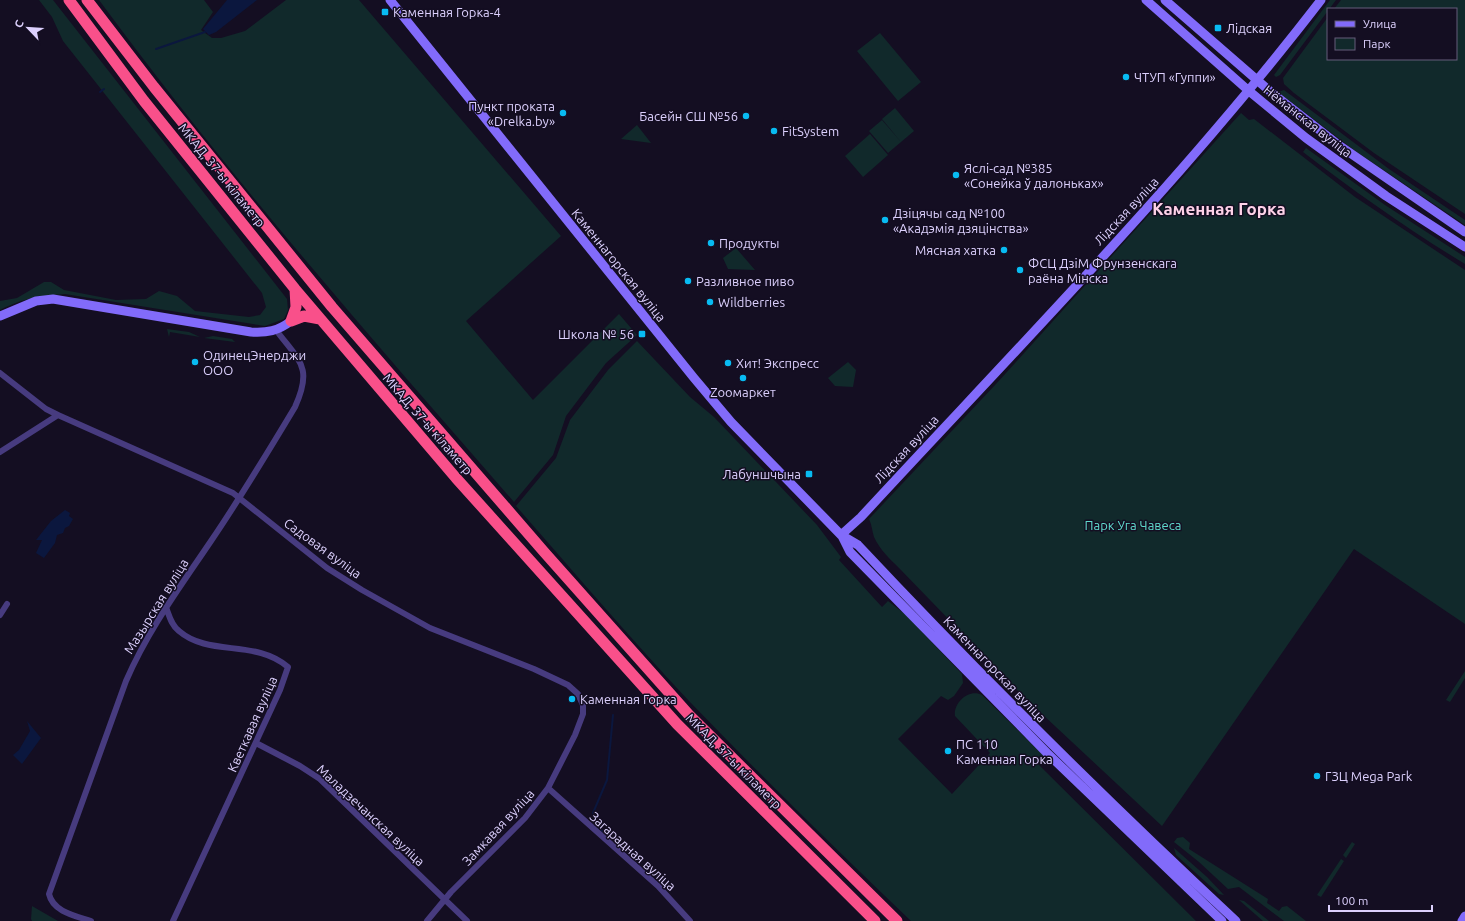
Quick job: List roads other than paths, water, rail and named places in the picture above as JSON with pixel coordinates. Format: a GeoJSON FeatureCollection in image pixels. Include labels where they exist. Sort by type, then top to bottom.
{"type":"FeatureCollection","features":[{"type":"Feature","properties":{"kind":"highway","name":"МКАД, 37-ы кіламетр"},"geometry":{"type":"LineString","coordinates":[[69,0],[144,101],[295,289],[456,478],[677,724],[875,921]]}},
{"type":"Feature","properties":{"kind":"highway","name":"МКАД, 37-ы кіламетр"},"geometry":{"type":"LineString","coordinates":[[87,0],[154,87],[332,307],[470,468],[689,715],[898,921]]}},
{"type":"Feature","properties":{"kind":"highway"},"geometry":{"type":"LineString","coordinates":[[291,321],[296,307],[295,289]]}},
{"type":"Feature","properties":{"kind":"highway"},"geometry":{"type":"LineString","coordinates":[[291,321],[304,316],[320,318]]}},
{"type":"Feature","properties":{"kind":"main road","name":"Каменнагорская вуліца"},"geometry":{"type":"LineString","coordinates":[[390,0],[731,422],[841,535],[858,545],[1005,699],[1108,800],[1236,921]]}},
{"type":"Feature","properties":{"kind":"main road","name":"Нёманская вуліца"},"geometry":{"type":"LineString","coordinates":[[1146,0],[1249,91],[1306,138],[1386,196],[1465,247]]}},
{"type":"Feature","properties":{"kind":"main road","name":"Нёманская вуліца"},"geometry":{"type":"LineString","coordinates":[[1165,0],[1258,80],[1340,146],[1465,232]]}},
{"type":"Feature","properties":{"kind":"main road","name":"Лідская вуліца"},"geometry":{"type":"LineString","coordinates":[[841,535],[861,517],[1165,188],[1249,91],[1321,0]]}},
{"type":"Feature","properties":{"kind":"main road"},"geometry":{"type":"LineString","coordinates":[[0,316],[36,301],[63,300],[251,332],[265,333],[276,330],[291,321]]}},
{"type":"Feature","properties":{"kind":"main road","name":"Каменнагорская вуліца"},"geometry":{"type":"LineString","coordinates":[[841,535],[850,552],[1049,756],[1222,921]]}},
{"type":"Feature","properties":{"kind":"main road"},"geometry":{"type":"LineString","coordinates":[[1462,921],[1465,916]]}},
{"type":"Feature","properties":{"kind":"street","name":"Мазырская вуліца"},"geometry":{"type":"LineString","coordinates":[[91,921],[59,909],[50,902],[49,894],[126,681],[139,652],[166,607],[239,498],[295,407],[302,393],[305,375],[302,365],[276,330]]}},
{"type":"Feature","properties":{"kind":"street","name":"Садовая вуліца"},"geometry":{"type":"LineString","coordinates":[[0,373],[46,409],[218,486],[239,498],[327,568],[362,590],[430,628],[534,669],[568,685],[578,694]]}},
{"type":"Feature","properties":{"kind":"street"},"geometry":{"type":"LineString","coordinates":[[0,452],[58,415]]}},
{"type":"Feature","properties":{"kind":"street"},"geometry":{"type":"LineString","coordinates":[[0,615],[7,604]]}},
{"type":"Feature","properties":{"kind":"street","name":"Кветкавая вуліца"},"geometry":{"type":"LineString","coordinates":[[166,607],[171,621],[178,631],[190,638],[214,646],[266,653],[278,659],[288,667],[280,690],[256,743],[172,921]]}},
{"type":"Feature","properties":{"kind":"street","name":"Замкавая вуліца"},"geometry":{"type":"LineString","coordinates":[[427,921],[448,901],[525,818],[548,788],[575,735],[583,714],[583,705],[578,694]]}},
{"type":"Feature","properties":{"kind":"street","name":"Маладзечанская вуліца"},"geometry":{"type":"LineString","coordinates":[[256,743],[300,766],[320,779],[379,838],[448,901],[467,921]]}},
{"type":"Feature","properties":{"kind":"street","name":"Загарадная вуліца"},"geometry":{"type":"LineString","coordinates":[[548,788],[658,886],[690,921]]}},
{"type":"Feature","properties":{"kind":"water"},"geometry":{"type":"Polygon","coordinates":[[[227,0],[257,0],[216,32],[209,35],[203,29],[227,0]]]}},
{"type":"Feature","properties":{"kind":"water"},"geometry":{"type":"Polygon","coordinates":[[[65,510],[70,513],[69,516],[73,519],[69,526],[65,528],[63,533],[57,535],[55,543],[44,558],[36,553],[42,540],[36,540],[51,521],[65,510]]]}},
{"type":"Feature","properties":{"kind":"water"},"geometry":{"type":"Polygon","coordinates":[[[27,721],[41,738],[22,764],[13,755],[19,750],[30,731],[27,721]]]}},
{"type":"Feature","properties":{"kind":"waterway"},"geometry":{"type":"LineString","coordinates":[[156,49],[205,32]]}},
{"type":"Feature","properties":{"kind":"waterway"},"geometry":{"type":"LineString","coordinates":[[100,92],[104,89]]}},
{"type":"Feature","properties":{"kind":"waterway"},"geometry":{"type":"LineString","coordinates":[[604,832],[599,828],[593,813],[607,780],[613,715]]}},
{"type":"Feature","properties":{"kind":"place","name":"Каменная Горка-4"},"geometry":{"type":"Point","coordinates":[385,12]}},
{"type":"Feature","properties":{"kind":"place","name":"Лідская"},"geometry":{"type":"Point","coordinates":[1218,28]}},
{"type":"Feature","properties":{"kind":"place","name":"ЧТУП «Гуппи»"},"geometry":{"type":"Point","coordinates":[1126,77]}},
{"type":"Feature","properties":{"kind":"place","name":"Пункт проката «Drelka.by»"},"geometry":{"type":"Point","coordinates":[563,113]}},
{"type":"Feature","properties":{"kind":"place","name":"Басейн СШ №56"},"geometry":{"type":"Point","coordinates":[746,116]}},
{"type":"Feature","properties":{"kind":"place","name":"FitSystem"},"geometry":{"type":"Point","coordinates":[774,131]}},
{"type":"Feature","properties":{"kind":"place","name":"Яслі-сад №385 «Сонейка ў далоньках»"},"geometry":{"type":"Point","coordinates":[956,175]}},
{"type":"Feature","properties":{"kind":"place","name":"Дзіцячы сад №100 «Акадэмія дзяцінства»"},"geometry":{"type":"Point","coordinates":[885,220]}},
{"type":"Feature","properties":{"kind":"place","name":"Продукты"},"geometry":{"type":"Point","coordinates":[711,243]}},
{"type":"Feature","properties":{"kind":"place","name":"Мясная хатка"},"geometry":{"type":"Point","coordinates":[1004,250]}},
{"type":"Feature","properties":{"kind":"place","name":"ФСЦ ДзіМ Фрунзенскага раёна Мінска"},"geometry":{"type":"Point","coordinates":[1020,270]}},
{"type":"Feature","properties":{"kind":"place","name":"Разливное пиво"},"geometry":{"type":"Point","coordinates":[688,281]}},
{"type":"Feature","properties":{"kind":"place","name":"Wildberries"},"geometry":{"type":"Point","coordinates":[710,302]}},
{"type":"Feature","properties":{"kind":"place","name":"Школа № 56"},"geometry":{"type":"Point","coordinates":[642,334]}},
{"type":"Feature","properties":{"kind":"place","name":"ОдинецЭнерджи ООО"},"geometry":{"type":"Point","coordinates":[195,362]}},
{"type":"Feature","properties":{"kind":"place","name":"Хит! Экспресс"},"geometry":{"type":"Point","coordinates":[728,363]}},
{"type":"Feature","properties":{"kind":"place","name":"Zooмаркет"},"geometry":{"type":"Point","coordinates":[743,378]}},
{"type":"Feature","properties":{"kind":"place","name":"Лабуншчына"},"geometry":{"type":"Point","coordinates":[809,474]}},
{"type":"Feature","properties":{"kind":"place","name":"Каменная Горка"},"geometry":{"type":"Point","coordinates":[572,699]}},
{"type":"Feature","properties":{"kind":"place","name":"ПС 110 Каменная Горка"},"geometry":{"type":"Point","coordinates":[948,751]}},
{"type":"Feature","properties":{"kind":"place","name":"ГЗЦ Mega Park"},"geometry":{"type":"Point","coordinates":[1317,776]}},
{"type":"Feature","properties":{"kind":"district","name":"Каменная Горка"},"geometry":{"type":"Point","coordinates":[1219,208]}},
{"type":"Feature","properties":{"kind":"park label","name":"Парк Уга Чавеса"},"geometry":{"type":"Point","coordinates":[1133,525]}}]}
